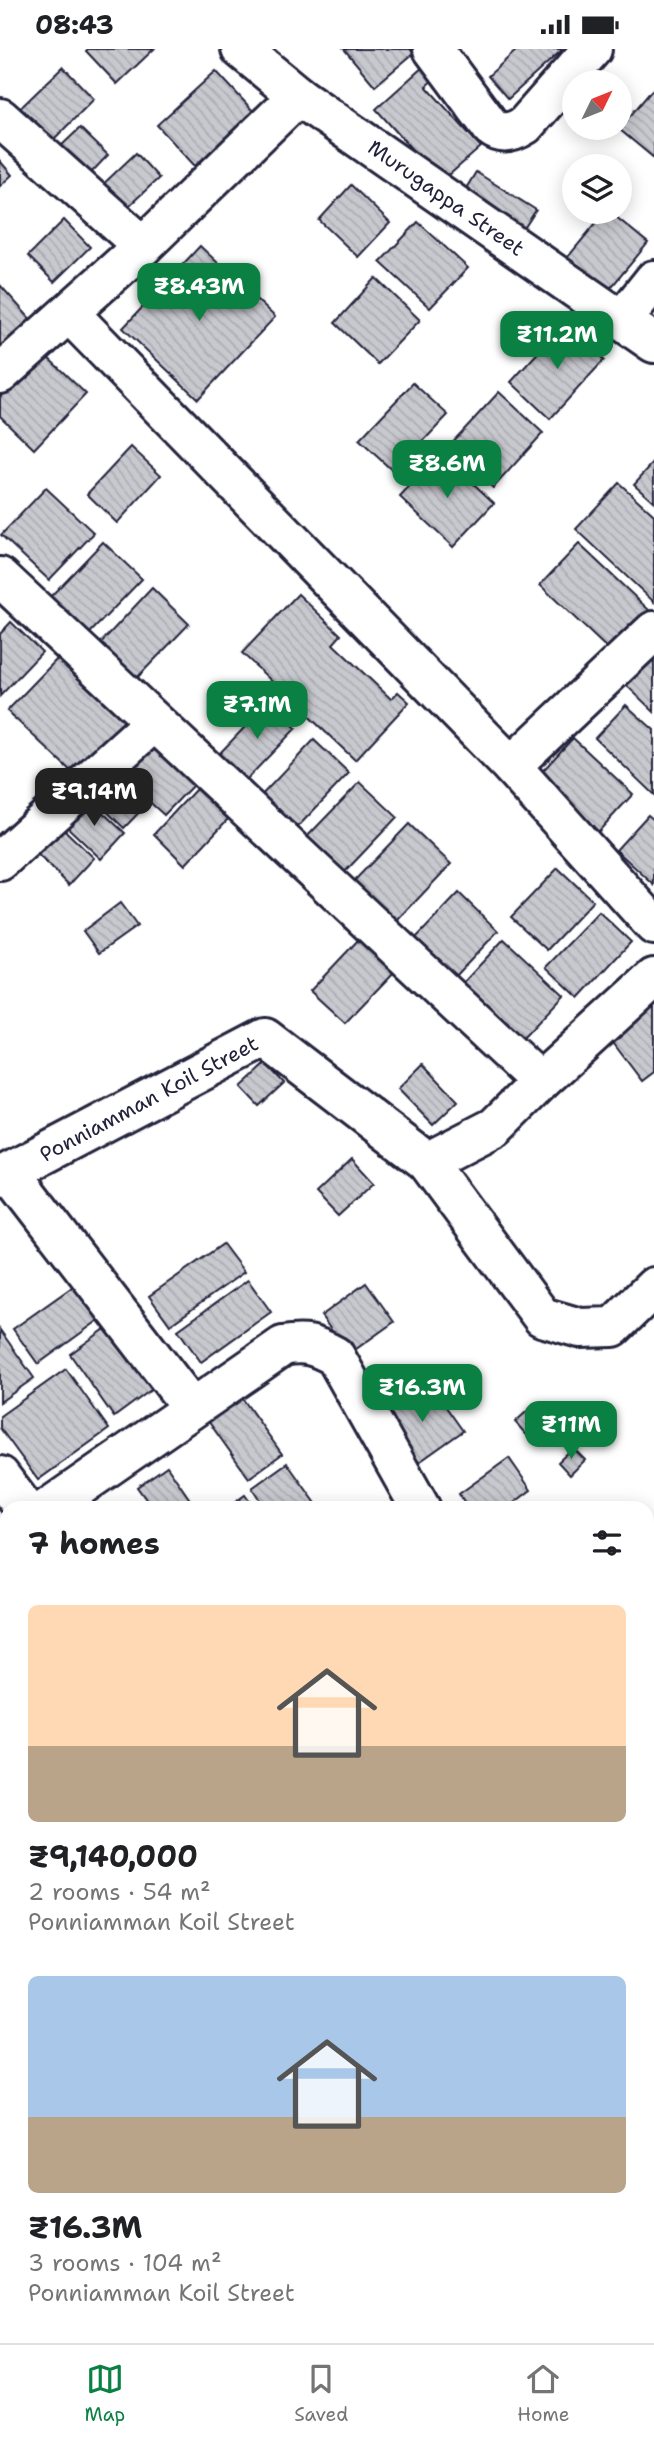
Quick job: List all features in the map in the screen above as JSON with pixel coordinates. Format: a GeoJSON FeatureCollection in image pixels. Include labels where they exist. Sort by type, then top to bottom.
{"type":"FeatureCollection","features":[{"type":"Feature","properties":{"kind":"street","name":"Murugappa Street"},"geometry":{"type":"LineString","coordinates":[[241,49],[298,96],[654,343]]}},
{"type":"Feature","properties":{"kind":"street"},"geometry":{"type":"LineString","coordinates":[[433,49],[491,127],[496,132],[504,133],[525,125],[593,49]]}},
{"type":"Feature","properties":{"kind":"street"},"geometry":{"type":"LineString","coordinates":[[0,374],[143,246],[298,96]]}},
{"type":"Feature","properties":{"kind":"street"},"geometry":{"type":"LineString","coordinates":[[0,118],[143,246]]}},
{"type":"Feature","properties":{"kind":"street"},"geometry":{"type":"LineString","coordinates":[[622,320],[654,280]]}},
{"type":"Feature","properties":{"kind":"street"},"geometry":{"type":"LineString","coordinates":[[69,313],[511,766],[654,925]]}},
{"type":"Feature","properties":{"kind":"street"},"geometry":{"type":"LineString","coordinates":[[0,577],[540,1082]]}},
{"type":"Feature","properties":{"kind":"street"},"geometry":{"type":"LineString","coordinates":[[511,766],[654,631]]}},
{"type":"Feature","properties":{"kind":"street"},"geometry":{"type":"LineString","coordinates":[[0,861],[154,722]]}},
{"type":"Feature","properties":{"kind":"street"},"geometry":{"type":"LineString","coordinates":[[654,978],[495,1127],[427,1162],[542,1317],[580,1328],[613,1327],[654,1287]]}},
{"type":"Feature","properties":{"kind":"street","name":"Ponniamman Koil Street"},"geometry":{"type":"LineString","coordinates":[[5,1175],[265,1038],[427,1162]]}},
{"type":"Feature","properties":{"kind":"street"},"geometry":{"type":"LineString","coordinates":[[5,1175],[192,1408]]}},
{"type":"Feature","properties":{"kind":"street"},"geometry":{"type":"LineString","coordinates":[[58,1501],[283,1346],[299,1344],[314,1345],[335,1356],[412,1501]]}},
{"type":"Feature","properties":{"kind":"street"},"geometry":{"type":"LineString","coordinates":[[0,1476],[19,1501]]}},
{"type":"Feature","properties":{"kind":"building"},"geometry":{"type":"Polygon","coordinates":[[[154,49],[117,84],[86,51],[154,49]]]}},
{"type":"Feature","properties":{"kind":"building"},"geometry":{"type":"Polygon","coordinates":[[[344,49],[410,49],[414,53],[375,86],[344,49]]]}},
{"type":"Feature","properties":{"kind":"building"},"geometry":{"type":"Polygon","coordinates":[[[518,49],[563,49],[508,99],[488,76],[518,49]]]}},
{"type":"Feature","properties":{"kind":"building"},"geometry":{"type":"Polygon","coordinates":[[[424,66],[435,78],[426,86],[481,147],[441,182],[376,109],[424,66]]]}},
{"type":"Feature","properties":{"kind":"building"},"geometry":{"type":"Polygon","coordinates":[[[63,67],[94,99],[41,152],[9,119],[63,67]]]}},
{"type":"Feature","properties":{"kind":"building"},"geometry":{"type":"Polygon","coordinates":[[[216,71],[254,112],[195,166],[157,125],[216,71]]]}},
{"type":"Feature","properties":{"kind":"building"},"geometry":{"type":"Polygon","coordinates":[[[652,90],[654,158],[632,140],[632,114],[652,90]]]}},
{"type":"Feature","properties":{"kind":"building"},"geometry":{"type":"Polygon","coordinates":[[[80,128],[108,155],[89,175],[60,147],[80,128]]]}},
{"type":"Feature","properties":{"kind":"building"},"geometry":{"type":"Polygon","coordinates":[[[136,153],[159,178],[120,214],[97,190],[136,153]]]}},
{"type":"Feature","properties":{"kind":"building"},"geometry":{"type":"Polygon","coordinates":[[[0,161],[12,175],[0,186],[0,161]]]}},
{"type":"Feature","properties":{"kind":"building"},"geometry":{"type":"Polygon","coordinates":[[[476,172],[536,210],[521,233],[462,195],[476,172]]]}},
{"type":"Feature","properties":{"kind":"building"},"geometry":{"type":"Polygon","coordinates":[[[351,185],[390,223],[358,257],[319,220],[351,185]]]}},
{"type":"Feature","properties":{"kind":"building"},"geometry":{"type":"Polygon","coordinates":[[[64,220],[90,247],[54,282],[28,256],[64,220]]]}},
{"type":"Feature","properties":{"kind":"building"},"geometry":{"type":"Polygon","coordinates":[[[418,222],[468,268],[430,308],[380,262],[418,222]]]}},
{"type":"Feature","properties":{"kind":"building"},"geometry":{"type":"Polygon","coordinates":[[[595,224],[625,224],[648,243],[608,291],[567,258],[595,224]]]}},
{"type":"Feature","properties":{"kind":"building"},"geometry":{"type":"Polygon","coordinates":[[[200,246],[275,317],[198,399],[123,328],[200,246]]]}},
{"type":"Feature","properties":{"kind":"building"},"geometry":{"type":"Polygon","coordinates":[[[376,278],[420,320],[378,364],[335,323],[376,278]]]}},
{"type":"Feature","properties":{"kind":"building"},"geometry":{"type":"Polygon","coordinates":[[[0,285],[33,322],[0,352],[0,285]]]}},
{"type":"Feature","properties":{"kind":"building"},"geometry":{"type":"Polygon","coordinates":[[[565,323],[604,360],[550,419],[511,382],[565,323]]]}},
{"type":"Feature","properties":{"kind":"building"},"geometry":{"type":"Polygon","coordinates":[[[42,352],[86,394],[34,449],[0,416],[0,397],[42,352]]]}},
{"type":"Feature","properties":{"kind":"building"},"geometry":{"type":"Polygon","coordinates":[[[413,383],[448,415],[394,472],[359,440],[413,383]]]}},
{"type":"Feature","properties":{"kind":"building"},"geometry":{"type":"Polygon","coordinates":[[[499,392],[543,433],[493,488],[448,447],[499,392]]]}},
{"type":"Feature","properties":{"kind":"building"},"geometry":{"type":"Polygon","coordinates":[[[131,447],[161,475],[117,523],[87,494],[131,447]]]}},
{"type":"Feature","properties":{"kind":"building"},"geometry":{"type":"Polygon","coordinates":[[[441,453],[494,503],[453,547],[400,497],[441,453]]]}},
{"type":"Feature","properties":{"kind":"building"},"geometry":{"type":"Polygon","coordinates":[[[654,462],[654,502],[634,484],[654,462]]]}},
{"type":"Feature","properties":{"kind":"building"},"geometry":{"type":"Polygon","coordinates":[[[619,483],[654,515],[654,602],[576,529],[619,483]]]}},
{"type":"Feature","properties":{"kind":"building"},"geometry":{"type":"Polygon","coordinates":[[[46,488],[94,533],[49,580],[1,535],[46,488]]]}},
{"type":"Feature","properties":{"kind":"building"},"geometry":{"type":"Polygon","coordinates":[[[103,542],[142,579],[89,634],[50,597],[103,542]]]}},
{"type":"Feature","properties":{"kind":"building"},"geometry":{"type":"Polygon","coordinates":[[[579,544],[650,611],[611,652],[540,585],[579,544]]]}},
{"type":"Feature","properties":{"kind":"building"},"geometry":{"type":"Polygon","coordinates":[[[152,588],[189,624],[132,683],[95,649],[152,588]]]}},
{"type":"Feature","properties":{"kind":"building"},"geometry":{"type":"Polygon","coordinates":[[[298,594],[341,635],[333,644],[391,699],[398,692],[409,702],[355,760],[242,653],[298,594]]]}},
{"type":"Feature","properties":{"kind":"building"},"geometry":{"type":"Polygon","coordinates":[[[11,622],[42,652],[0,696],[0,634],[11,622]]]}},
{"type":"Feature","properties":{"kind":"building"},"geometry":{"type":"Polygon","coordinates":[[[654,645],[654,712],[621,680],[654,645]]]}},
{"type":"Feature","properties":{"kind":"building"},"geometry":{"type":"Polygon","coordinates":[[[60,656],[126,719],[74,774],[7,711],[60,656]]]}},
{"type":"Feature","properties":{"kind":"building"},"geometry":{"type":"Polygon","coordinates":[[[269,702],[296,728],[245,781],[218,755],[269,702]]]}},
{"type":"Feature","properties":{"kind":"building"},"geometry":{"type":"Polygon","coordinates":[[[626,705],[654,730],[654,795],[595,738],[626,705]]]}},
{"type":"Feature","properties":{"kind":"building"},"geometry":{"type":"Polygon","coordinates":[[[573,738],[633,794],[598,832],[537,777],[573,738]]]}},
{"type":"Feature","properties":{"kind":"building"},"geometry":{"type":"Polygon","coordinates":[[[314,740],[349,773],[292,833],[257,800],[314,740]]]}},
{"type":"Feature","properties":{"kind":"building"},"geometry":{"type":"Polygon","coordinates":[[[151,744],[194,784],[164,815],[121,776],[151,744]]]}},
{"type":"Feature","properties":{"kind":"building"},"geometry":{"type":"Polygon","coordinates":[[[116,771],[149,802],[124,828],[92,797],[116,771]]]}},
{"type":"Feature","properties":{"kind":"building"},"geometry":{"type":"Polygon","coordinates":[[[360,782],[397,817],[340,877],[302,842],[360,782]]]}},
{"type":"Feature","properties":{"kind":"building"},"geometry":{"type":"Polygon","coordinates":[[[196,789],[228,819],[185,865],[154,834],[196,789]]]}},
{"type":"Feature","properties":{"kind":"building"},"geometry":{"type":"Polygon","coordinates":[[[86,797],[125,833],[101,859],[62,822],[86,797]]]}},
{"type":"Feature","properties":{"kind":"building"},"geometry":{"type":"Polygon","coordinates":[[[648,815],[654,820],[654,885],[616,850],[648,815]]]}},
{"type":"Feature","properties":{"kind":"building"},"geometry":{"type":"Polygon","coordinates":[[[56,822],[94,858],[69,885],[31,848],[56,822]]]}},
{"type":"Feature","properties":{"kind":"building"},"geometry":{"type":"Polygon","coordinates":[[[409,824],[451,864],[395,923],[353,882],[409,824]]]}},
{"type":"Feature","properties":{"kind":"building"},"geometry":{"type":"Polygon","coordinates":[[[558,868],[593,901],[547,950],[511,917],[558,868]]]}},
{"type":"Feature","properties":{"kind":"building"},"geometry":{"type":"Polygon","coordinates":[[[459,893],[498,931],[455,977],[415,939],[459,893]]]}},
{"type":"Feature","properties":{"kind":"building"},"geometry":{"type":"Polygon","coordinates":[[[120,903],[137,926],[99,953],[83,931],[120,903]]]}},
{"type":"Feature","properties":{"kind":"building"},"geometry":{"type":"Polygon","coordinates":[[[599,912],[631,942],[579,998],[546,967],[599,912]]]}},
{"type":"Feature","properties":{"kind":"building"},"geometry":{"type":"Polygon","coordinates":[[[361,937],[396,970],[345,1023],[310,991],[361,937]]]}},
{"type":"Feature","properties":{"kind":"building"},"geometry":{"type":"Polygon","coordinates":[[[504,939],[564,995],[522,1039],[463,983],[504,939]]]}},
{"type":"Feature","properties":{"kind":"building"},"geometry":{"type":"Polygon","coordinates":[[[654,1001],[654,1072],[642,1081],[608,1036],[654,1001]]]}},
{"type":"Feature","properties":{"kind":"building"},"geometry":{"type":"Polygon","coordinates":[[[266,1064],[284,1083],[259,1106],[241,1087],[266,1064]]]}},
{"type":"Feature","properties":{"kind":"building"},"geometry":{"type":"Polygon","coordinates":[[[423,1064],[458,1101],[433,1125],[398,1089],[423,1064]]]}},
{"type":"Feature","properties":{"kind":"building"},"geometry":{"type":"Polygon","coordinates":[[[352,1159],[374,1183],[338,1216],[316,1193],[352,1159]]]}},
{"type":"Feature","properties":{"kind":"building"},"geometry":{"type":"Polygon","coordinates":[[[223,1244],[244,1272],[170,1325],[149,1296],[223,1244]]]}},
{"type":"Feature","properties":{"kind":"building"},"geometry":{"type":"Polygon","coordinates":[[[248,1280],[271,1312],[201,1362],[178,1330],[248,1280]]]}},
{"type":"Feature","properties":{"kind":"building"},"geometry":{"type":"Polygon","coordinates":[[[78,1283],[103,1317],[38,1364],[13,1329],[78,1283]]]}},
{"type":"Feature","properties":{"kind":"building"},"geometry":{"type":"Polygon","coordinates":[[[366,1283],[394,1322],[349,1354],[321,1316],[366,1283]]]}},
{"type":"Feature","properties":{"kind":"building"},"geometry":{"type":"Polygon","coordinates":[[[115,1322],[159,1384],[114,1417],[70,1354],[115,1322]]]}},
{"type":"Feature","properties":{"kind":"building"},"geometry":{"type":"Polygon","coordinates":[[[0,1330],[34,1378],[0,1402],[0,1330]]]}},
{"type":"Feature","properties":{"kind":"building"},"geometry":{"type":"Polygon","coordinates":[[[66,1369],[109,1429],[38,1480],[0,1428],[0,1416],[66,1369]]]}},
{"type":"Feature","properties":{"kind":"building"},"geometry":{"type":"Polygon","coordinates":[[[429,1383],[463,1431],[415,1465],[381,1417],[429,1383]]]}},
{"type":"Feature","properties":{"kind":"building"},"geometry":{"type":"Polygon","coordinates":[[[240,1395],[282,1454],[249,1478],[206,1418],[240,1395]]]}},
{"type":"Feature","properties":{"kind":"building"},"geometry":{"type":"Polygon","coordinates":[[[535,1404],[553,1423],[533,1442],[515,1422],[535,1404]]]}},
{"type":"Feature","properties":{"kind":"building"},"geometry":{"type":"Polygon","coordinates":[[[573,1448],[585,1460],[570,1475],[558,1462],[573,1448]]]}},
{"type":"Feature","properties":{"kind":"building"},"geometry":{"type":"Polygon","coordinates":[[[509,1458],[531,1490],[517,1501],[464,1501],[459,1494],[509,1458]]]}},
{"type":"Feature","properties":{"kind":"building"},"geometry":{"type":"Polygon","coordinates":[[[287,1463],[314,1501],[261,1501],[252,1488],[287,1463]]]}},
{"type":"Feature","properties":{"kind":"building"},"geometry":{"type":"Polygon","coordinates":[[[167,1466],[191,1501],[147,1501],[137,1487],[167,1466]]]}},
{"type":"Feature","properties":{"kind":"building"},"geometry":{"type":"Polygon","coordinates":[[[245,1495],[249,1501],[237,1501],[245,1495]]]}}]}
